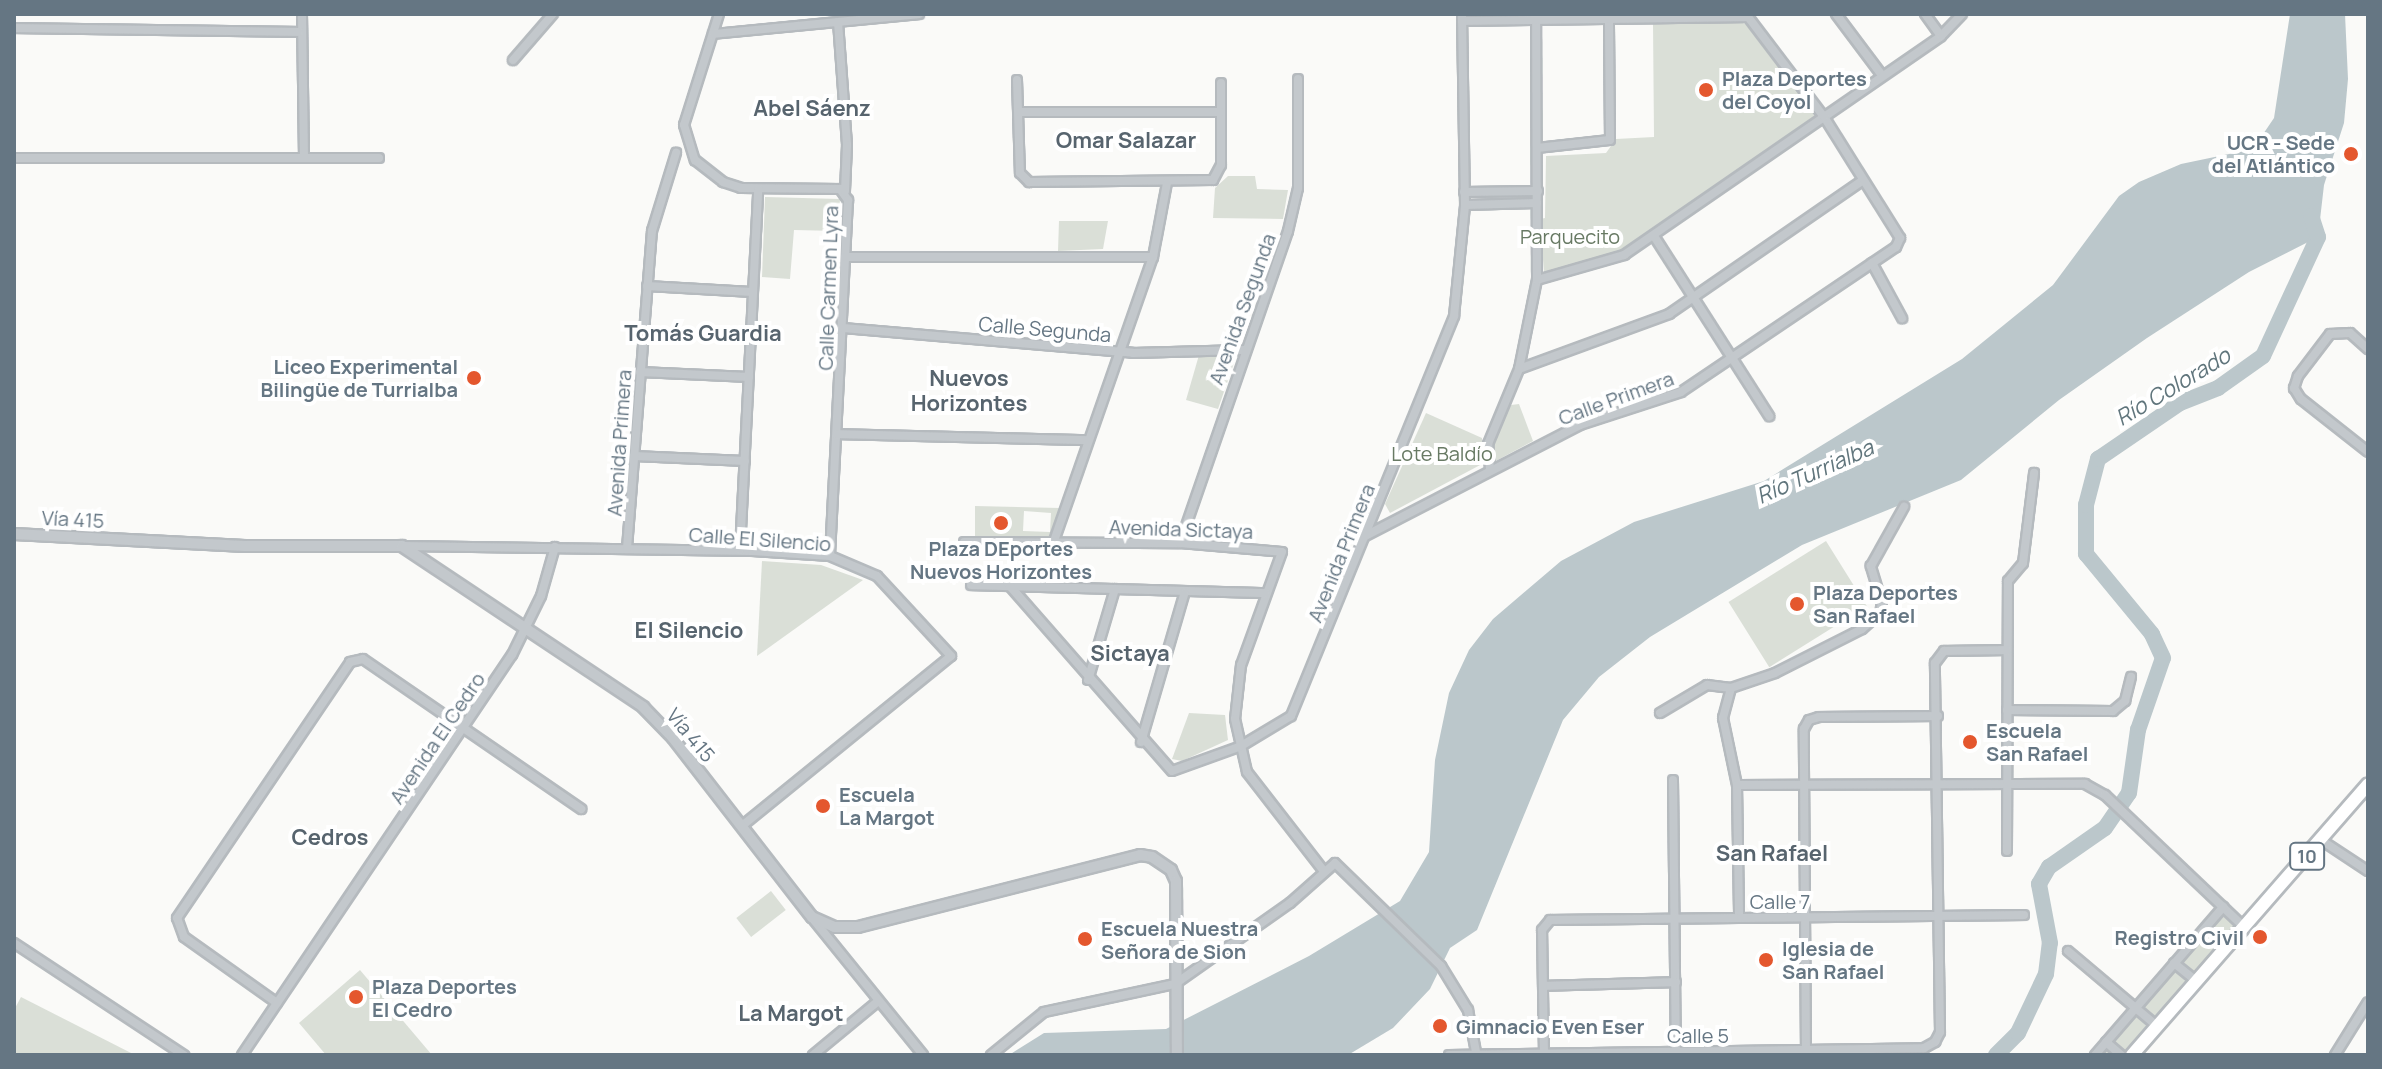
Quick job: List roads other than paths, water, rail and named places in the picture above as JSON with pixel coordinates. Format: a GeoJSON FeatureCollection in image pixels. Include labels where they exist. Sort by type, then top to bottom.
{"type":"FeatureCollection","features":[{"type":"Feature","properties":{"kind":"main road","name":"10"},"geometry":{"type":"LineString","coordinates":[[2132,1055],[2368,784]]}},
{"type":"Feature","properties":{"kind":"street"},"geometry":{"type":"LineString","coordinates":[[302,14],[299,32],[304,158]]}},
{"type":"Feature","properties":{"kind":"street"},"geometry":{"type":"LineString","coordinates":[[513,60],[553,14]]}},
{"type":"Feature","properties":{"kind":"street","name":"Calle Carmen Lyra"},"geometry":{"type":"LineString","coordinates":[[719,14],[691,98],[685,137],[695,160],[709,173],[741,188],[845,191],[843,328],[830,556]]}},
{"type":"Feature","properties":{"kind":"street"},"geometry":{"type":"LineString","coordinates":[[713,34],[919,14]]}},
{"type":"Feature","properties":{"kind":"street"},"geometry":{"type":"LineString","coordinates":[[1836,14],[1881,74]]}},
{"type":"Feature","properties":{"kind":"street"},"geometry":{"type":"LineString","coordinates":[[1925,14],[1941,36]]}},
{"type":"Feature","properties":{"kind":"street"},"geometry":{"type":"LineString","coordinates":[[1537,280],[1603,265],[1654,236],[1881,74],[1941,36],[1962,14]]}},
{"type":"Feature","properties":{"kind":"street"},"geometry":{"type":"LineString","coordinates":[[1537,148],[1610,140],[1609,15]]}},
{"type":"Feature","properties":{"kind":"street"},"geometry":{"type":"LineString","coordinates":[[1462,18],[1609,15],[1748,17],[1824,117],[1862,181],[1648,325],[1519,369]]}},
{"type":"Feature","properties":{"kind":"street"},"geometry":{"type":"LineString","coordinates":[[1490,470],[1493,425],[1519,369],[1537,280],[1536,16]]}},
{"type":"Feature","properties":{"kind":"street","name":"Avenida Primera"},"geometry":{"type":"LineString","coordinates":[[1241,746],[1291,716],[1454,316],[1465,205],[1462,18]]}},
{"type":"Feature","properties":{"kind":"street"},"geometry":{"type":"LineString","coordinates":[[838,22],[847,145],[845,191]]}},
{"type":"Feature","properties":{"kind":"street"},"geometry":{"type":"LineString","coordinates":[[14,28],[299,32]]}},
{"type":"Feature","properties":{"kind":"street","name":"Avenida Segunda"},"geometry":{"type":"LineString","coordinates":[[1180,543],[1244,350],[1288,231],[1298,188],[1298,79]]}},
{"type":"Feature","properties":{"kind":"street"},"geometry":{"type":"LineString","coordinates":[[1017,80],[1020,173],[1025,180],[1167,183],[1217,177],[1221,83]]}},
{"type":"Feature","properties":{"kind":"street"},"geometry":{"type":"LineString","coordinates":[[1019,112],[1221,112]]}},
{"type":"Feature","properties":{"kind":"street","name":"Avenida Primera"},"geometry":{"type":"LineString","coordinates":[[627,548],[652,231],[676,153]]}},
{"type":"Feature","properties":{"kind":"street"},"geometry":{"type":"LineString","coordinates":[[14,158],[379,158]]}},
{"type":"Feature","properties":{"kind":"street","name":"Calle Primera"},"geometry":{"type":"LineString","coordinates":[[1365,536],[1580,425],[1681,392],[1872,263],[1900,238],[1862,181]]}},
{"type":"Feature","properties":{"kind":"street"},"geometry":{"type":"LineString","coordinates":[[1054,541],[1116,351],[1153,257],[1167,183]]}},
{"type":"Feature","properties":{"kind":"street"},"geometry":{"type":"LineString","coordinates":[[740,550],[758,189]]}},
{"type":"Feature","properties":{"kind":"street"},"geometry":{"type":"LineString","coordinates":[[1464,192],[1538,191]]}},
{"type":"Feature","properties":{"kind":"street"},"geometry":{"type":"LineString","coordinates":[[1465,205],[1537,203]]}},
{"type":"Feature","properties":{"kind":"street"},"geometry":{"type":"LineString","coordinates":[[1654,236],[1735,358],[1769,416]]}},
{"type":"Feature","properties":{"kind":"street"},"geometry":{"type":"LineString","coordinates":[[845,257],[1153,257]]}},
{"type":"Feature","properties":{"kind":"street"},"geometry":{"type":"LineString","coordinates":[[1872,263],[1902,318]]}},
{"type":"Feature","properties":{"kind":"street"},"geometry":{"type":"LineString","coordinates":[[647,286],[752,292]]}},
{"type":"Feature","properties":{"kind":"street","name":"Calle Segunda"},"geometry":{"type":"LineString","coordinates":[[843,328],[1116,351],[1244,350]]}},
{"type":"Feature","properties":{"kind":"street"},"geometry":{"type":"LineString","coordinates":[[2368,349],[2350,333],[2330,334],[2298,376],[2294,388],[2301,399],[2368,452]]}},
{"type":"Feature","properties":{"kind":"street"},"geometry":{"type":"LineString","coordinates":[[640,372],[749,377]]}},
{"type":"Feature","properties":{"kind":"street"},"geometry":{"type":"LineString","coordinates":[[837,434],[1086,440]]}},
{"type":"Feature","properties":{"kind":"street"},"geometry":{"type":"LineString","coordinates":[[634,456],[745,461]]}},
{"type":"Feature","properties":{"kind":"street"},"geometry":{"type":"LineString","coordinates":[[2007,851],[2008,581],[2023,563],[2034,473]]}},
{"type":"Feature","properties":{"kind":"street"},"geometry":{"type":"LineString","coordinates":[[1660,713],[1707,685],[1731,688],[1819,652],[1862,629],[1880,613],[1871,566],[1904,507]]}},
{"type":"Feature","properties":{"kind":"street","name":"Vía 415"},"geometry":{"type":"LineString","coordinates":[[14,534],[245,546],[402,546],[643,707],[742,826],[812,917]]}},
{"type":"Feature","properties":{"kind":"street","name":"Avenida Sictaya"},"geometry":{"type":"LineString","coordinates":[[964,542],[1180,543],[1282,552],[1241,665],[1235,719],[1241,746],[1260,795],[1323,870]]}},
{"type":"Feature","properties":{"kind":"street","name":"Calle El Silencio"},"geometry":{"type":"LineString","coordinates":[[402,546],[740,550],[830,556],[877,576],[951,656],[742,826]]}},
{"type":"Feature","properties":{"kind":"street","name":"Avenida El Cedro"},"geometry":{"type":"LineString","coordinates":[[242,1055],[527,630],[555,547]]}},
{"type":"Feature","properties":{"kind":"street"},"geometry":{"type":"LineString","coordinates":[[971,585],[1266,593]]}},
{"type":"Feature","properties":{"kind":"street"},"geometry":{"type":"LineString","coordinates":[[1009,585],[1141,742],[1178,773],[1241,746]]}},
{"type":"Feature","properties":{"kind":"street"},"geometry":{"type":"LineString","coordinates":[[1088,680],[1115,589]]}},
{"type":"Feature","properties":{"kind":"street"},"geometry":{"type":"LineString","coordinates":[[1141,742],[1185,592]]}},
{"type":"Feature","properties":{"kind":"street"},"geometry":{"type":"LineString","coordinates":[[1938,916],[1935,663],[1944,651],[2007,650]]}},
{"type":"Feature","properties":{"kind":"street"},"geometry":{"type":"LineString","coordinates":[[277,1003],[184,937],[176,925],[206,872],[356,659],[464,725],[581,809]]}},
{"type":"Feature","properties":{"kind":"street"},"geometry":{"type":"LineString","coordinates":[[2007,710],[2113,711],[2125,701],[2131,677]]}},
{"type":"Feature","properties":{"kind":"street"},"geometry":{"type":"LineString","coordinates":[[1731,688],[1723,718],[1737,785],[1739,917]]}},
{"type":"Feature","properties":{"kind":"street"},"geometry":{"type":"LineString","coordinates":[[1806,1053],[1804,729],[1809,720],[1819,717],[1938,716]]}},
{"type":"Feature","properties":{"kind":"street"},"geometry":{"type":"LineString","coordinates":[[1673,780],[1676,1053]]}},
{"type":"Feature","properties":{"kind":"street"},"geometry":{"type":"LineString","coordinates":[[1737,785],[2085,784],[2105,795],[2243,926]]}},
{"type":"Feature","properties":{"kind":"street"},"geometry":{"type":"LineString","coordinates":[[2321,840],[2368,871]]}},
{"type":"Feature","properties":{"kind":"street"},"geometry":{"type":"LineString","coordinates":[[812,917],[834,927],[858,927],[1140,855],[1152,857],[1171,870],[1176,881],[1177,1055]]}},
{"type":"Feature","properties":{"kind":"street"},"geometry":{"type":"LineString","coordinates":[[991,1055],[1044,1012],[1175,984],[1290,903],[1323,870],[1335,863],[1431,958],[1459,991],[1476,1052]]}},
{"type":"Feature","properties":{"kind":"street"},"geometry":{"type":"LineString","coordinates":[[2095,1055],[2223,907]]}},
{"type":"Feature","properties":{"kind":"street","name":"Calle 7"},"geometry":{"type":"LineString","coordinates":[[1543,986],[1542,930],[1550,920],[2024,915]]}},
{"type":"Feature","properties":{"kind":"street","name":"Calle 5"},"geometry":{"type":"LineString","coordinates":[[1449,1055],[1476,1052],[1806,1053],[1924,1048],[1935,1042],[1940,1032],[1938,916]]}},
{"type":"Feature","properties":{"kind":"street"},"geometry":{"type":"LineString","coordinates":[[812,917],[877,1002],[923,1055]]}},
{"type":"Feature","properties":{"kind":"street"},"geometry":{"type":"LineString","coordinates":[[14,943],[184,1055]]}},
{"type":"Feature","properties":{"kind":"street"},"geometry":{"type":"LineString","coordinates":[[2068,951],[2157,1026]]}},
{"type":"Feature","properties":{"kind":"street"},"geometry":{"type":"LineString","coordinates":[[2174,963],[2196,981]]}},
{"type":"Feature","properties":{"kind":"street"},"geometry":{"type":"LineString","coordinates":[[1544,1052],[1543,986],[1676,982]]}},
{"type":"Feature","properties":{"kind":"street"},"geometry":{"type":"LineString","coordinates":[[813,1055],[877,1002]]}},
{"type":"Feature","properties":{"kind":"street"},"geometry":{"type":"LineString","coordinates":[[2335,1055],[2368,1002]]}},
{"type":"Feature","properties":{"kind":"street"},"geometry":{"type":"LineString","coordinates":[[2106,1042],[2121,1055]]}},
{"type":"Feature","properties":{"kind":"water","name":"Río Turrialba"},"geometry":{"type":"Polygon","coordinates":[[[2290,14],[2345,14],[2348,79],[2344,123],[2324,185],[2318,237],[2249,272],[2147,338],[2059,400],[1961,480],[1802,545],[1650,637],[1599,677],[1563,720],[1477,930],[1450,948],[1430,989],[1393,1028],[1348,1055],[1009,1055],[1044,1033],[1166,1029],[1309,956],[1400,901],[1429,852],[1435,760],[1449,693],[1469,650],[1493,619],[1561,561],[1634,522],[1764,481],[1962,359],[2053,285],[2119,196],[2139,182],[2181,164],[2253,149],[2274,118],[2290,14]]]}},
{"type":"Feature","properties":{"kind":"waterway","name":"Río Colorado"},"geometry":{"type":"LineString","coordinates":[[1996,1055],[2018,1033],[2046,974],[2050,943],[2039,884],[2049,867],[2105,828],[2129,793],[2138,730],[2163,658],[2152,634],[2086,554],[2086,505],[2098,459],[2180,403],[2218,388],[2263,356],[2318,237],[2311,216]]}},
{"type":"Feature","properties":{"kind":"place","name":"Plaza Deportes del Coyol"},"geometry":{"type":"Point","coordinates":[1706,90]}},
{"type":"Feature","properties":{"kind":"place","name":"UCR - Sede del Atlántico"},"geometry":{"type":"Point","coordinates":[2351,154]}},
{"type":"Feature","properties":{"kind":"place","name":"Liceo Experimental Bilingüe de Turrialba"},"geometry":{"type":"Point","coordinates":[474,378]}},
{"type":"Feature","properties":{"kind":"place","name":"Plaza DEportes Nuevos Horizontes"},"geometry":{"type":"Point","coordinates":[1001,523]}},
{"type":"Feature","properties":{"kind":"place","name":"Plaza Deportes San Rafael"},"geometry":{"type":"Point","coordinates":[1797,604]}},
{"type":"Feature","properties":{"kind":"place","name":"Escuela San Rafael"},"geometry":{"type":"Point","coordinates":[1970,742]}},
{"type":"Feature","properties":{"kind":"place","name":"Escuela La Margot"},"geometry":{"type":"Point","coordinates":[823,806]}},
{"type":"Feature","properties":{"kind":"place","name":"Registro Civil"},"geometry":{"type":"Point","coordinates":[2260,937]}},
{"type":"Feature","properties":{"kind":"place","name":"Escuela Nuestra Señora de Sion"},"geometry":{"type":"Point","coordinates":[1085,939]}},
{"type":"Feature","properties":{"kind":"place","name":"Iglesia de San Rafael"},"geometry":{"type":"Point","coordinates":[1766,960]}},
{"type":"Feature","properties":{"kind":"place","name":"Plaza Deportes El Cedro"},"geometry":{"type":"Point","coordinates":[356,997]}},
{"type":"Feature","properties":{"kind":"place","name":"Gimnacio Even Eser"},"geometry":{"type":"Point","coordinates":[1440,1026]}},
{"type":"Feature","properties":{"kind":"district","name":"Abel Sáenz"},"geometry":{"type":"Point","coordinates":[812,109]}},
{"type":"Feature","properties":{"kind":"district","name":"Omar Salazar"},"geometry":{"type":"Point","coordinates":[1126,141]}},
{"type":"Feature","properties":{"kind":"district","name":"Tomás Guardia"},"geometry":{"type":"Point","coordinates":[703,334]}},
{"type":"Feature","properties":{"kind":"district","name":"Nuevos Horizontes"},"geometry":{"type":"Point","coordinates":[969,390]}},
{"type":"Feature","properties":{"kind":"district","name":"El Silencio"},"geometry":{"type":"Point","coordinates":[689,631]}},
{"type":"Feature","properties":{"kind":"district","name":"Sictaya"},"geometry":{"type":"Point","coordinates":[1130,654]}},
{"type":"Feature","properties":{"kind":"district","name":"Cedros"},"geometry":{"type":"Point","coordinates":[330,838]}},
{"type":"Feature","properties":{"kind":"district","name":"San Rafael"},"geometry":{"type":"Point","coordinates":[1772,854]}},
{"type":"Feature","properties":{"kind":"district","name":"La Margot"},"geometry":{"type":"Point","coordinates":[791,1014]}},
{"type":"Feature","properties":{"kind":"park label","name":"Parquecito"},"geometry":{"type":"Point","coordinates":[1570,236]}},
{"type":"Feature","properties":{"kind":"park label","name":"Lote Baldío"},"geometry":{"type":"Point","coordinates":[1442,453]}}]}
